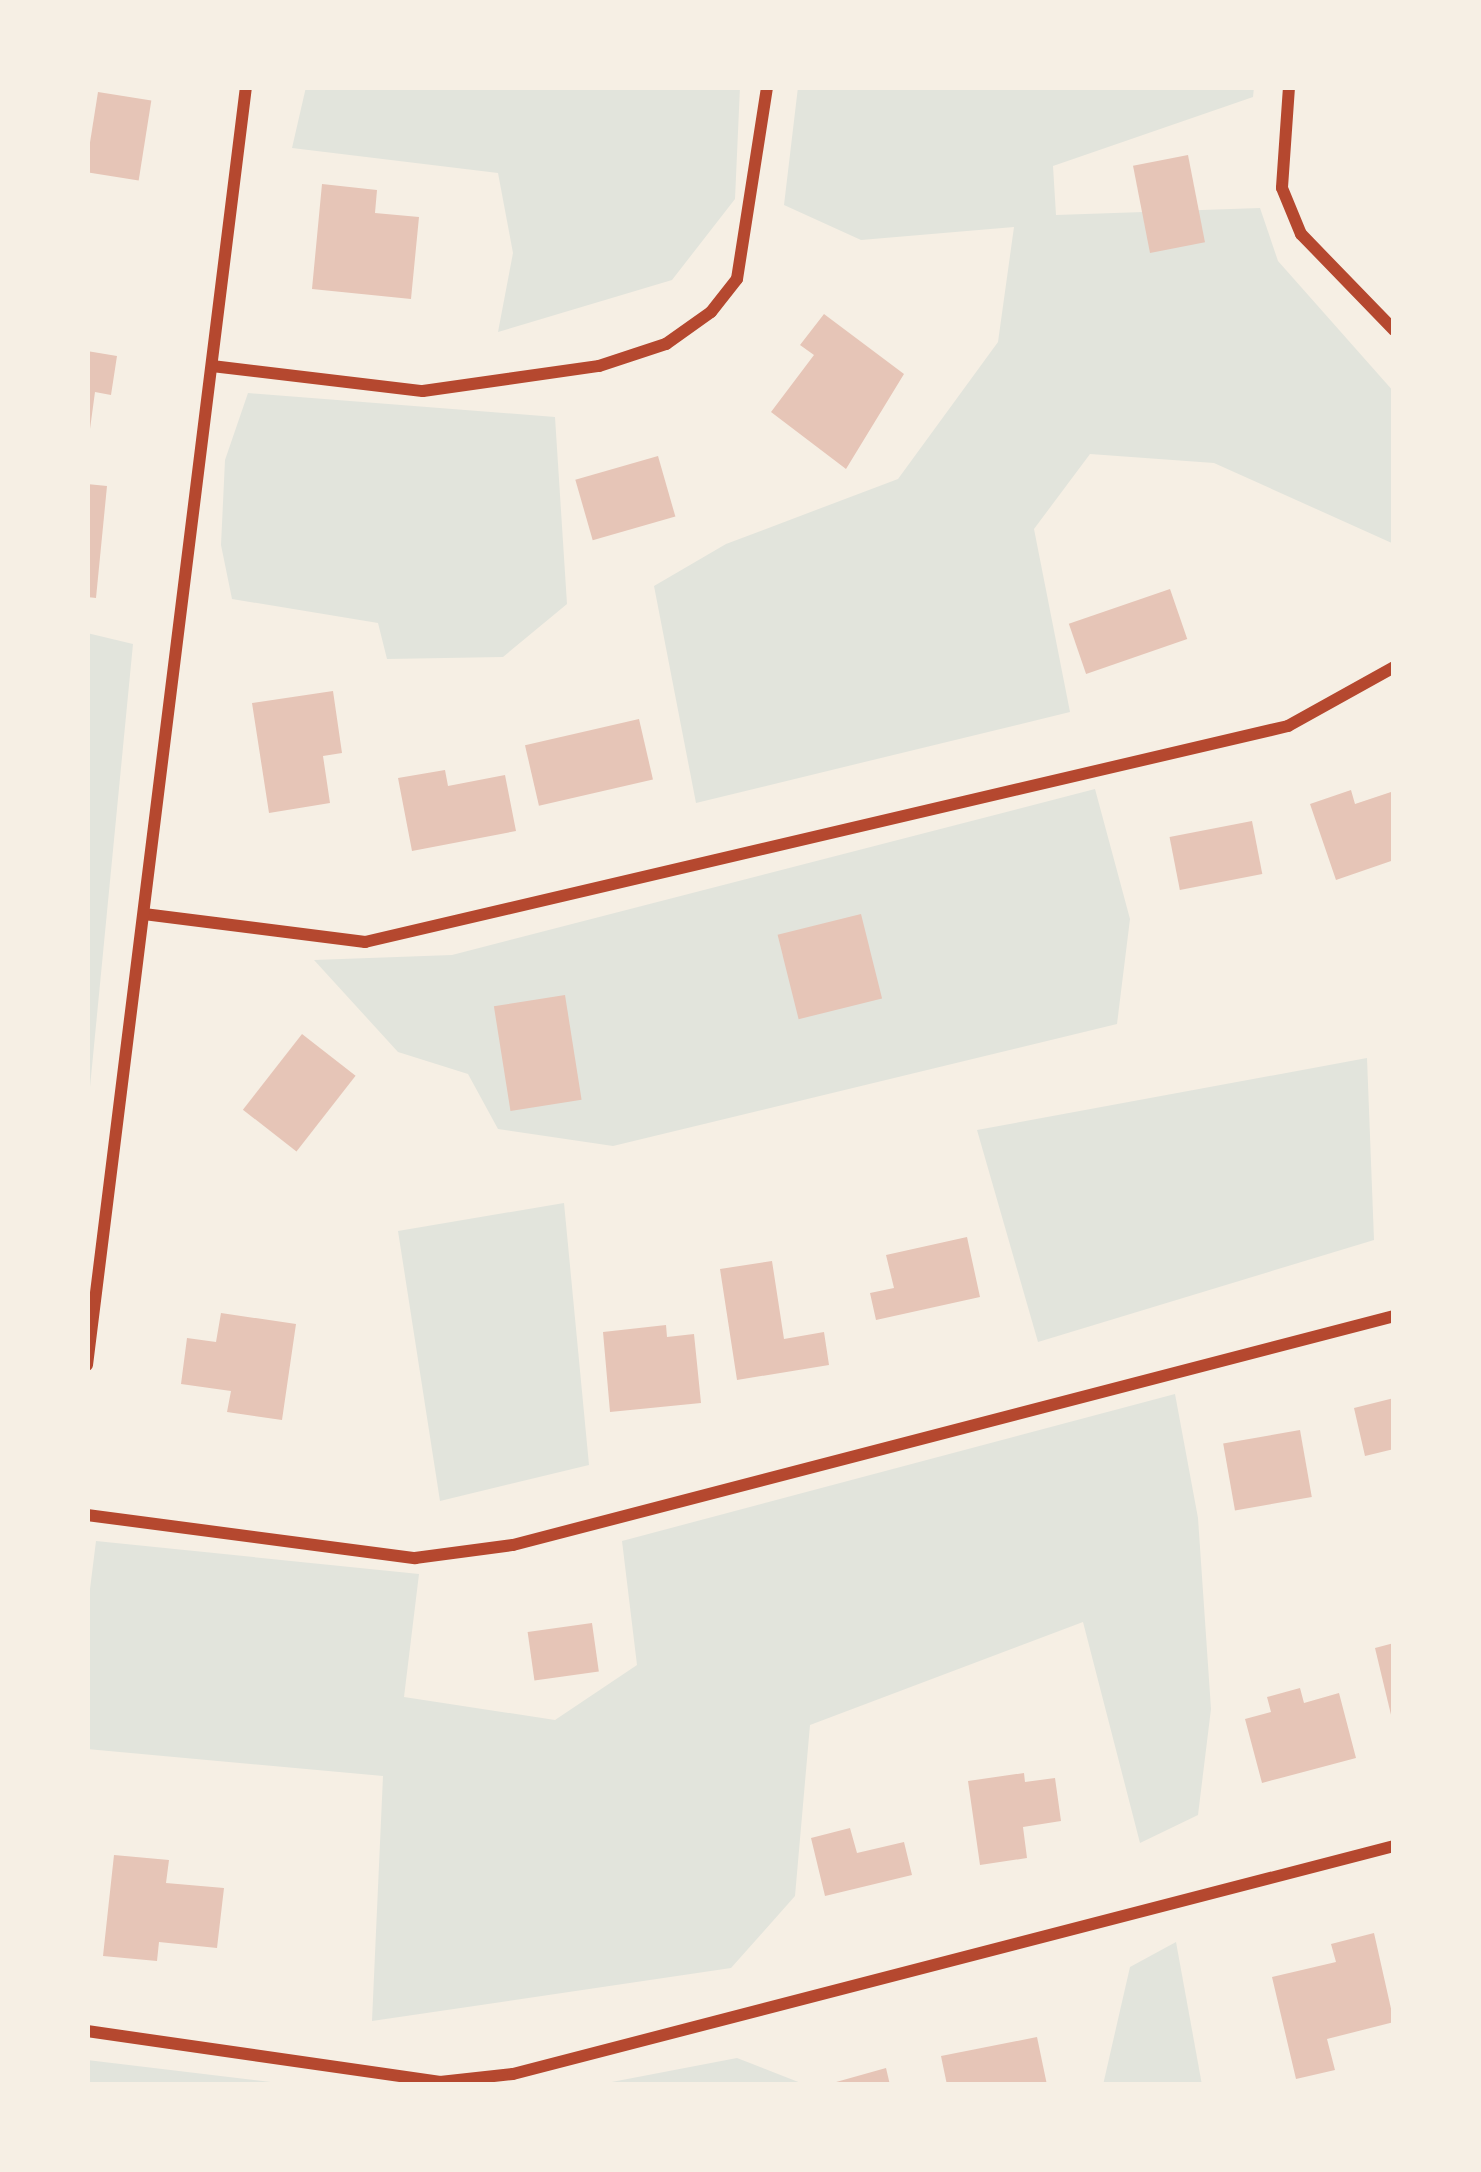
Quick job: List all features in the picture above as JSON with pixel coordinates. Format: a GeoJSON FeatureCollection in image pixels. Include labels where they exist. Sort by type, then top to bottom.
{"type":"FeatureCollection","features":[{"type":"Feature","properties":{"kind":"street"},"geometry":{"type":"LineString","coordinates":[[87,1365],[246,87]]}},
{"type":"Feature","properties":{"kind":"street"},"geometry":{"type":"LineString","coordinates":[[212,366],[423,391],[599,366],[666,344],[711,312],[737,279],[767,87]]}},
{"type":"Feature","properties":{"kind":"street"},"geometry":{"type":"LineString","coordinates":[[1289,87],[1282,188],[1301,234],[1394,330]]}},
{"type":"Feature","properties":{"kind":"street"},"geometry":{"type":"LineString","coordinates":[[144,914],[385,938],[1288,726],[1394,668]]}},
{"type":"Feature","properties":{"kind":"street"},"geometry":{"type":"LineString","coordinates":[[87,1515],[415,1558],[513,1544],[1394,1316]]}},
{"type":"Feature","properties":{"kind":"street"},"geometry":{"type":"LineString","coordinates":[[87,2031],[440,2082],[513,2074],[1394,1846]]}},
{"type":"Feature","properties":{"kind":"shaded area"},"geometry":{"type":"Polygon","coordinates":[[[306,87],[740,87],[735,199],[672,280],[498,332],[513,253],[498,173],[292,148],[306,87]]]}},
{"type":"Feature","properties":{"kind":"shaded area"},"geometry":{"type":"Polygon","coordinates":[[[798,87],[1254,87],[1253,97],[1053,166],[1056,215],[1260,208],[1278,261],[1394,392],[1394,544],[1214,463],[1090,454],[1034,529],[1070,712],[696,803],[654,586],[726,544],[898,479],[998,342],[1014,227],[861,240],[784,205],[798,87]]]}},
{"type":"Feature","properties":{"kind":"shaded area"},"geometry":{"type":"Polygon","coordinates":[[[248,393],[555,417],[567,604],[503,657],[387,659],[378,623],[232,599],[221,545],[225,460],[248,393]]]}},
{"type":"Feature","properties":{"kind":"shaded area"},"geometry":{"type":"Polygon","coordinates":[[[87,633],[133,644],[87,1118],[87,633]]]}},
{"type":"Feature","properties":{"kind":"shaded area"},"geometry":{"type":"Polygon","coordinates":[[[1095,789],[1130,919],[1117,1024],[613,1146],[498,1129],[468,1074],[398,1052],[314,960],[452,955],[1095,789]]]}},
{"type":"Feature","properties":{"kind":"shaded area"},"geometry":{"type":"Polygon","coordinates":[[[1367,1058],[1374,1240],[1038,1342],[977,1130],[1367,1058]]]}},
{"type":"Feature","properties":{"kind":"shaded area"},"geometry":{"type":"Polygon","coordinates":[[[564,1203],[589,1465],[440,1501],[398,1231],[564,1203]]]}},
{"type":"Feature","properties":{"kind":"shaded area"},"geometry":{"type":"Polygon","coordinates":[[[1175,1394],[1198,1518],[1211,1709],[1198,1815],[1140,1843],[1083,1622],[810,1725],[795,1896],[731,1968],[372,2021],[383,1776],[87,1749],[87,1613],[96,1541],[419,1574],[404,1697],[555,1720],[637,1665],[622,1541],[1175,1394]]]}},
{"type":"Feature","properties":{"kind":"shaded area"},"geometry":{"type":"Polygon","coordinates":[[[1176,1942],[1202,2085],[1103,2085],[1130,1967],[1176,1942]]]}},
{"type":"Feature","properties":{"kind":"shaded area"},"geometry":{"type":"Polygon","coordinates":[[[737,2058],[806,2085],[596,2085],[737,2058]]]}},
{"type":"Feature","properties":{"kind":"shaded area"},"geometry":{"type":"Polygon","coordinates":[[[87,2060],[296,2085],[87,2085],[87,2060]]]}},
{"type":"Feature","properties":{"kind":"building"},"geometry":{"type":"Polygon","coordinates":[[[98,92],[151,100],[139,180],[87,172],[98,92]]]}},
{"type":"Feature","properties":{"kind":"building"},"geometry":{"type":"Polygon","coordinates":[[[1188,155],[1205,242],[1150,253],[1133,166],[1188,155]]]}},
{"type":"Feature","properties":{"kind":"building"},"geometry":{"type":"Polygon","coordinates":[[[322,184],[377,190],[375,213],[419,217],[411,299],[312,289],[322,184]]]}},
{"type":"Feature","properties":{"kind":"building"},"geometry":{"type":"Polygon","coordinates":[[[824,314],[904,374],[846,469],[771,412],[814,355],[800,345],[824,314]]]}},
{"type":"Feature","properties":{"kind":"building"},"geometry":{"type":"Polygon","coordinates":[[[87,351],[117,356],[111,395],[95,392],[90,429],[87,351]]]}},
{"type":"Feature","properties":{"kind":"building"},"geometry":{"type":"Polygon","coordinates":[[[658,456],[675,517],[593,540],[575,480],[658,456]]]}},
{"type":"Feature","properties":{"kind":"building"},"geometry":{"type":"Polygon","coordinates":[[[87,484],[107,486],[96,598],[87,597],[87,484]]]}},
{"type":"Feature","properties":{"kind":"building"},"geometry":{"type":"Polygon","coordinates":[[[1170,589],[1187,639],[1086,674],[1069,624],[1170,589]]]}},
{"type":"Feature","properties":{"kind":"building"},"geometry":{"type":"Polygon","coordinates":[[[333,691],[342,753],[323,756],[330,803],[269,813],[252,703],[333,691]]]}},
{"type":"Feature","properties":{"kind":"building"},"geometry":{"type":"Polygon","coordinates":[[[639,719],[653,779],[539,806],[525,745],[639,719]]]}},
{"type":"Feature","properties":{"kind":"building"},"geometry":{"type":"Polygon","coordinates":[[[445,770],[448,786],[505,775],[516,831],[412,851],[398,778],[445,770]]]}},
{"type":"Feature","properties":{"kind":"building"},"geometry":{"type":"Polygon","coordinates":[[[1351,790],[1355,804],[1394,791],[1394,860],[1336,880],[1310,804],[1351,790]]]}},
{"type":"Feature","properties":{"kind":"building"},"geometry":{"type":"Polygon","coordinates":[[[1252,821],[1262,874],[1180,890],[1170,837],[1252,821]]]}},
{"type":"Feature","properties":{"kind":"building"},"geometry":{"type":"Polygon","coordinates":[[[861,914],[882,998],[799,1019],[778,935],[861,914]]]}},
{"type":"Feature","properties":{"kind":"building"},"geometry":{"type":"Polygon","coordinates":[[[565,995],[582,1100],[510,1111],[494,1006],[565,995]]]}},
{"type":"Feature","properties":{"kind":"building"},"geometry":{"type":"Polygon","coordinates":[[[302,1034],[356,1076],[296,1152],[243,1110],[302,1034]]]}},
{"type":"Feature","properties":{"kind":"building"},"geometry":{"type":"Polygon","coordinates":[[[967,1237],[980,1297],[876,1320],[870,1293],[894,1288],[886,1255],[967,1237]]]}},
{"type":"Feature","properties":{"kind":"building"},"geometry":{"type":"Polygon","coordinates":[[[772,1261],[784,1339],[824,1332],[829,1365],[737,1380],[720,1269],[772,1261]]]}},
{"type":"Feature","properties":{"kind":"building"},"geometry":{"type":"Polygon","coordinates":[[[221,1313],[296,1324],[282,1420],[227,1412],[231,1391],[181,1384],[187,1338],[216,1342],[221,1313]]]}},
{"type":"Feature","properties":{"kind":"building"},"geometry":{"type":"Polygon","coordinates":[[[666,1325],[667,1337],[694,1334],[701,1403],[610,1412],[603,1332],[666,1325]]]}},
{"type":"Feature","properties":{"kind":"building"},"geometry":{"type":"Polygon","coordinates":[[[1394,1398],[1394,1449],[1365,1456],[1354,1408],[1394,1398]]]}},
{"type":"Feature","properties":{"kind":"building"},"geometry":{"type":"Polygon","coordinates":[[[1300,1430],[1312,1497],[1235,1511],[1223,1444],[1300,1430]]]}},
{"type":"Feature","properties":{"kind":"building"},"geometry":{"type":"Polygon","coordinates":[[[592,1623],[599,1672],[534,1681],[528,1632],[592,1623]]]}},
{"type":"Feature","properties":{"kind":"building"},"geometry":{"type":"Polygon","coordinates":[[[1394,1643],[1394,1719],[1392,1719],[1375,1648],[1394,1643]]]}},
{"type":"Feature","properties":{"kind":"building"},"geometry":{"type":"Polygon","coordinates":[[[1300,1688],[1304,1703],[1339,1693],[1356,1758],[1262,1783],[1245,1719],[1271,1712],[1267,1697],[1300,1688]]]}},
{"type":"Feature","properties":{"kind":"building"},"geometry":{"type":"Polygon","coordinates":[[[1024,1773],[1025,1782],[1055,1778],[1061,1821],[1023,1827],[1027,1858],[980,1865],[968,1781],[1024,1773]]]}},
{"type":"Feature","properties":{"kind":"building"},"geometry":{"type":"Polygon","coordinates":[[[850,1828],[857,1853],[904,1842],[912,1875],[825,1896],[811,1838],[850,1828]]]}},
{"type":"Feature","properties":{"kind":"building"},"geometry":{"type":"Polygon","coordinates":[[[114,1855],[169,1860],[166,1883],[224,1888],[217,1948],[159,1942],[157,1961],[103,1956],[114,1855]]]}},
{"type":"Feature","properties":{"kind":"building"},"geometry":{"type":"Polygon","coordinates":[[[1374,1933],[1394,2022],[1327,2039],[1335,2070],[1296,2079],[1272,1977],[1336,1962],[1331,1944],[1374,1933]]]}},
{"type":"Feature","properties":{"kind":"building"},"geometry":{"type":"Polygon","coordinates":[[[1037,2037],[1047,2085],[947,2085],[941,2056],[1037,2037]]]}},
{"type":"Feature","properties":{"kind":"building"},"geometry":{"type":"Polygon","coordinates":[[[886,2068],[890,2085],[829,2085],[829,2084],[886,2068]]]}}]}
